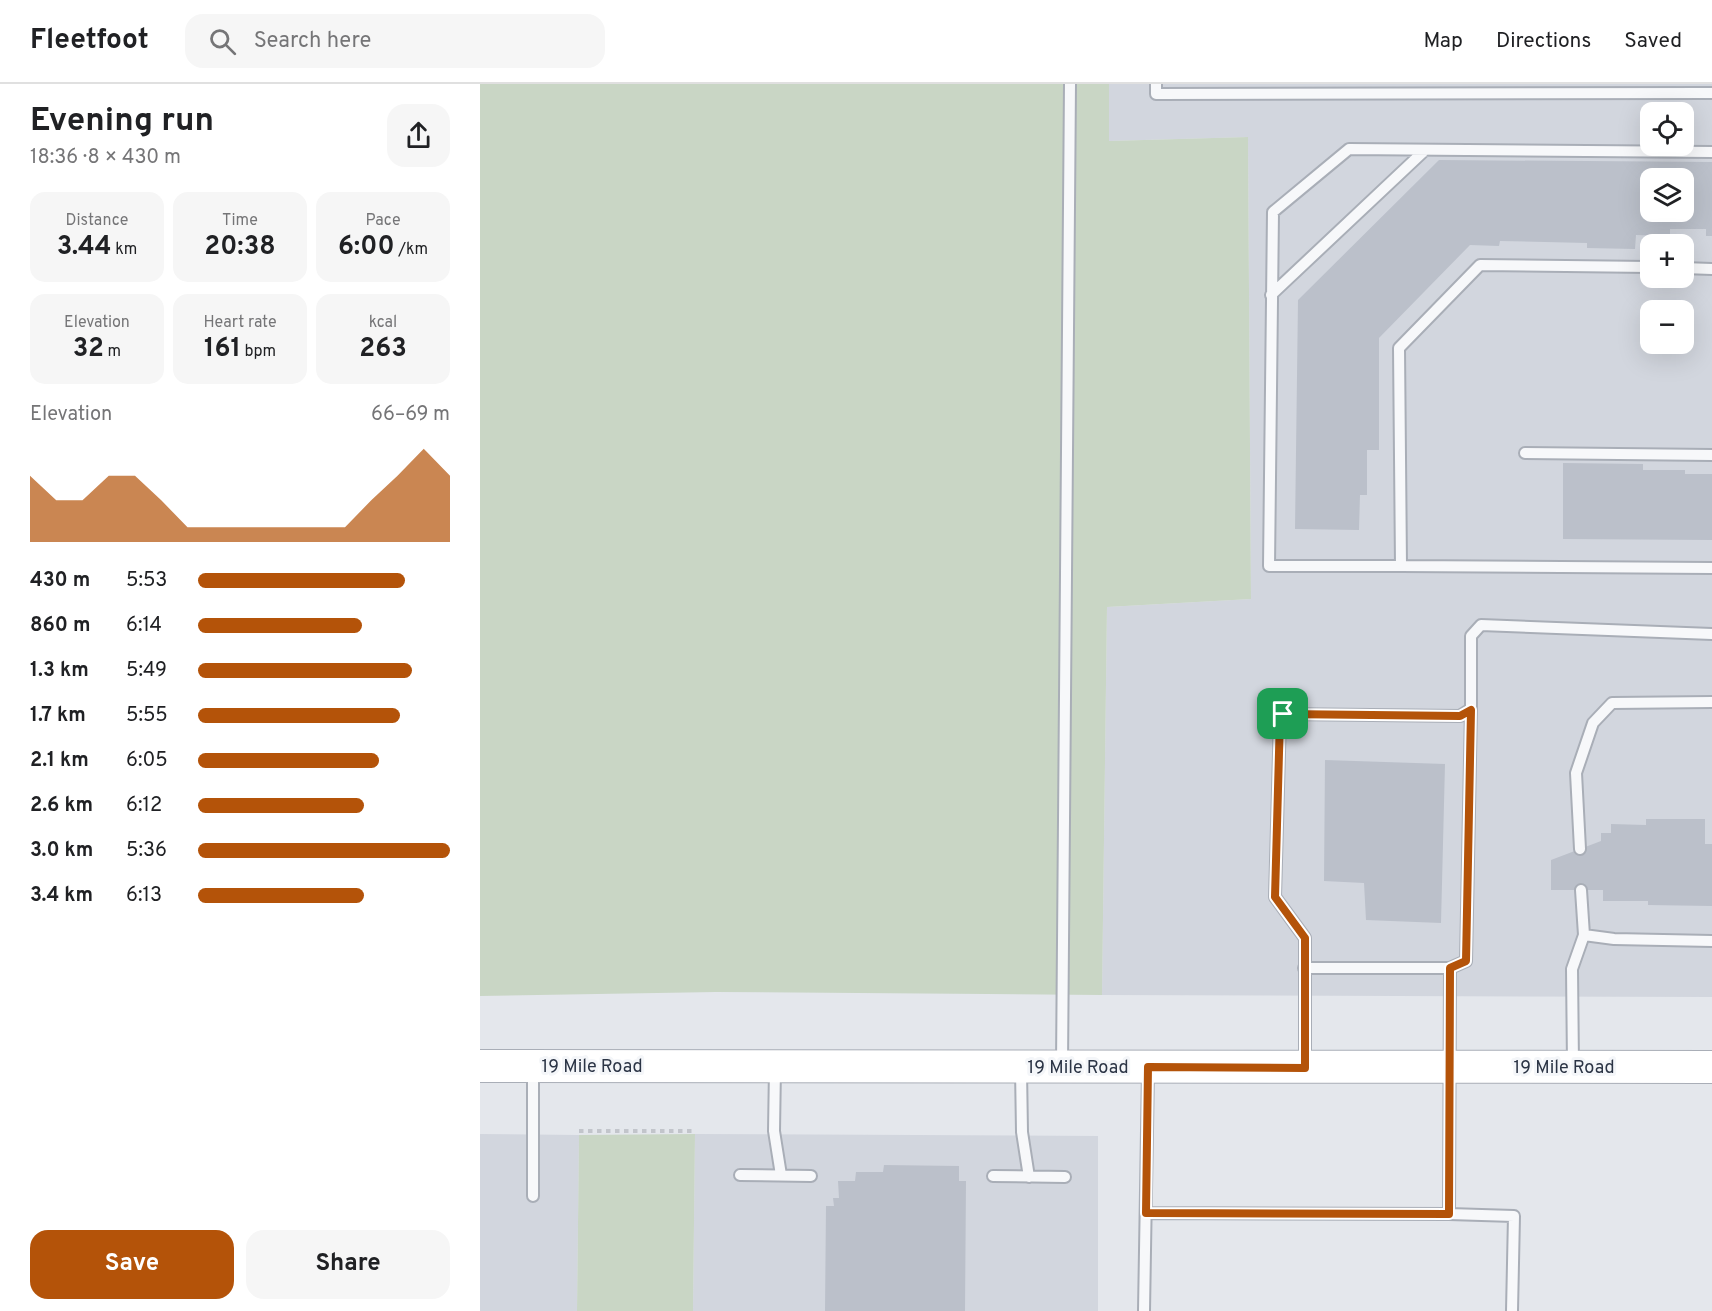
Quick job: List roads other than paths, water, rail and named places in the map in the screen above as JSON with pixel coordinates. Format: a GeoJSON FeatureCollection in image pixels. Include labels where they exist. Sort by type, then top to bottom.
{"type":"FeatureCollection","features":[{"type":"Feature","properties":{"kind":"street","name":"19 Mile Road"},"geometry":{"type":"LineString","coordinates":[[480,1066],[1712,1067]]}},
{"type":"Feature","properties":{"kind":"lane"},"geometry":{"type":"LineString","coordinates":[[1062,1067],[1070,84]]}},
{"type":"Feature","properties":{"kind":"lane"},"geometry":{"type":"LineString","coordinates":[[1156,84],[1156,94],[1360,89],[1572,89],[1712,93]]}},
{"type":"Feature","properties":{"kind":"lane"},"geometry":{"type":"LineString","coordinates":[[1712,152],[1349,149],[1273,212],[1269,566],[1712,568]]}},
{"type":"Feature","properties":{"kind":"lane"},"geometry":{"type":"LineString","coordinates":[[1271,295],[1424,150]]}},
{"type":"Feature","properties":{"kind":"lane"},"geometry":{"type":"LineString","coordinates":[[1401,567],[1400,348],[1480,265],[1640,267]]}},
{"type":"Feature","properties":{"kind":"lane"},"geometry":{"type":"LineString","coordinates":[[1694,268],[1712,269]]}},
{"type":"Feature","properties":{"kind":"lane"},"geometry":{"type":"LineString","coordinates":[[1525,453],[1712,454]]}},
{"type":"Feature","properties":{"kind":"lane"},"geometry":{"type":"LineString","coordinates":[[1304,968],[1450,968],[1466,961],[1471,636],[1481,625],[1712,634]]}},
{"type":"Feature","properties":{"kind":"lane"},"geometry":{"type":"LineString","coordinates":[[1580,849],[1576,772],[1593,723],[1612,703],[1712,702]]}},
{"type":"Feature","properties":{"kind":"lane"},"geometry":{"type":"LineString","coordinates":[[1305,1068],[1305,938],[1275,897],[1280,717],[1283,714],[1460,716],[1471,710]]}},
{"type":"Feature","properties":{"kind":"lane"},"geometry":{"type":"LineString","coordinates":[[1573,1067],[1572,969],[1584,935],[1581,890]]}},
{"type":"Feature","properties":{"kind":"lane"},"geometry":{"type":"LineString","coordinates":[[1584,935],[1614,939],[1712,941]]}},
{"type":"Feature","properties":{"kind":"lane"},"geometry":{"type":"LineString","coordinates":[[1449,1214],[1450,968]]}},
{"type":"Feature","properties":{"kind":"lane"},"geometry":{"type":"LineString","coordinates":[[775,1065],[774,1131],[781,1175]]}},
{"type":"Feature","properties":{"kind":"lane"},"geometry":{"type":"LineString","coordinates":[[532,1066],[533,1196]]}},
{"type":"Feature","properties":{"kind":"lane"},"geometry":{"type":"LineString","coordinates":[[1021,1066],[1022,1132],[1029,1177]]}},
{"type":"Feature","properties":{"kind":"lane"},"geometry":{"type":"LineString","coordinates":[[1144,1311],[1148,1067]]}},
{"type":"Feature","properties":{"kind":"lane"},"geometry":{"type":"LineString","coordinates":[[740,1175],[811,1176]]}},
{"type":"Feature","properties":{"kind":"lane"},"geometry":{"type":"LineString","coordinates":[[993,1176],[1065,1177]]}},
{"type":"Feature","properties":{"kind":"lane"},"geometry":{"type":"LineString","coordinates":[[1146,1213],[1514,1216],[1512,1311]]}}]}
